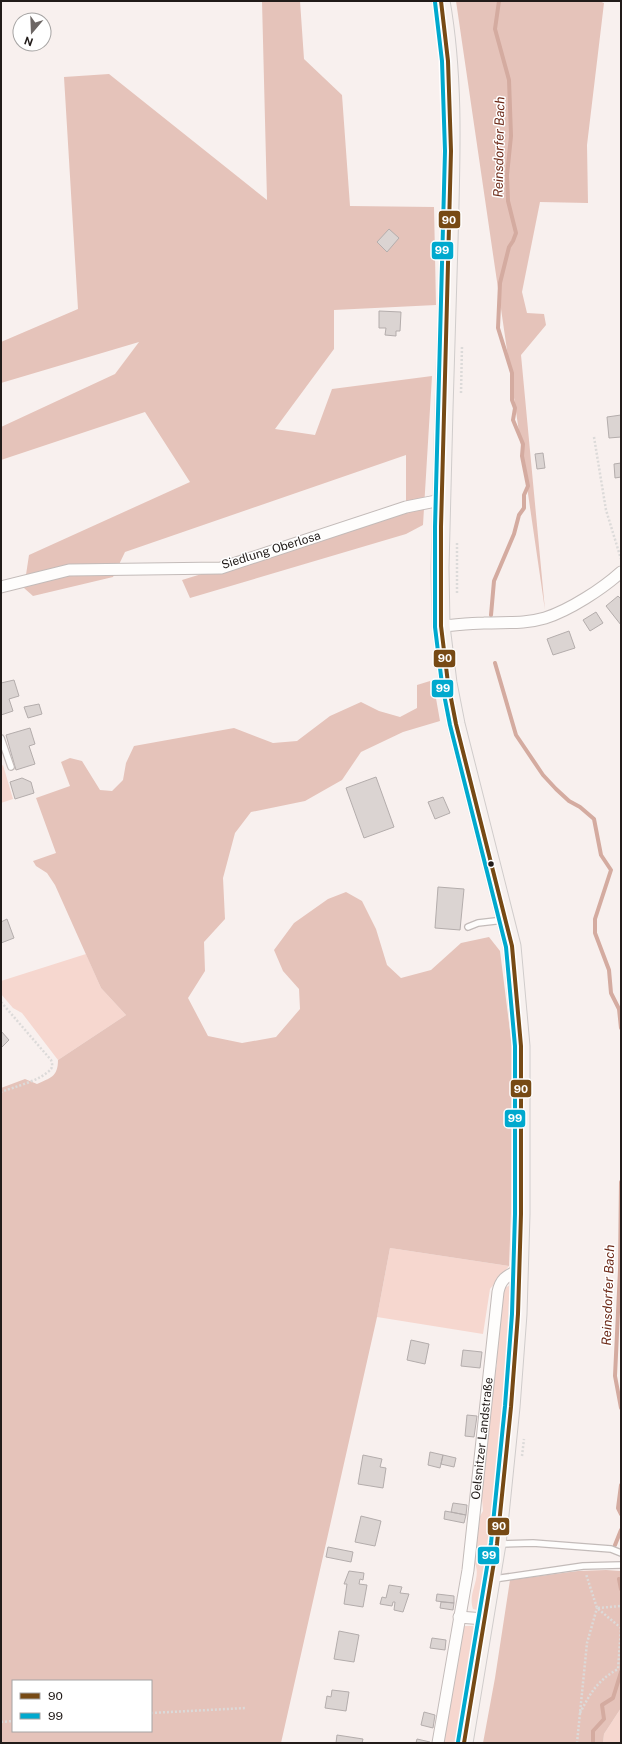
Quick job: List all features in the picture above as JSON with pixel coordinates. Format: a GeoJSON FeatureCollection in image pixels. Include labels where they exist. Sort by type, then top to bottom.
{"type":"FeatureCollection","features":[{"type":"Feature","properties":{"kind":"main road","name":"Oelsnitzer Landstraße"},"geometry":{"type":"LineString","coordinates":[[441,1],[446,30],[450,79],[451,150],[441,500],[441,626],[456,724],[512,946],[516,974],[521,1046],[522,1130],[519,1270],[511,1408],[497,1544],[464,1743]]}},
{"type":"Feature","properties":{"kind":"street","name":"Siedlung Oberlosa"},"geometry":{"type":"LineString","coordinates":[[1,587],[69,570],[221,568],[406,507],[441,500]]}},
{"type":"Feature","properties":{"kind":"street"},"geometry":{"type":"LineString","coordinates":[[441,626],[516,623],[544,618],[559,613],[609,583],[621,572]]}},
{"type":"Feature","properties":{"kind":"street","name":"Oelsnitzer Landstraße"},"geometry":{"type":"LineString","coordinates":[[438,1743],[468,1570],[498,1292],[501,1281],[505,1277],[519,1270]]}},
{"type":"Feature","properties":{"kind":"street"},"geometry":{"type":"LineString","coordinates":[[459,1617],[484,1619]]}},
{"type":"Feature","properties":{"kind":"lane"},"geometry":{"type":"LineString","coordinates":[[1,738],[11,767]]}},
{"type":"Feature","properties":{"kind":"lane"},"geometry":{"type":"LineString","coordinates":[[468,926],[478,922],[506,920]]}},
{"type":"Feature","properties":{"kind":"lane"},"geometry":{"type":"LineString","coordinates":[[497,1544],[533,1543],[611,1549],[621,1553]]}},
{"type":"Feature","properties":{"kind":"lane"},"geometry":{"type":"LineString","coordinates":[[491,1579],[584,1566],[621,1565]]}},
{"type":"Feature","properties":{"kind":"path"},"geometry":{"type":"LineString","coordinates":[[461,396],[462,343]]}},
{"type":"Feature","properties":{"kind":"path"},"geometry":{"type":"LineString","coordinates":[[594,438],[606,510],[621,559]]}},
{"type":"Feature","properties":{"kind":"path"},"geometry":{"type":"LineString","coordinates":[[457,534],[457,595]]}},
{"type":"Feature","properties":{"kind":"path"},"geometry":{"type":"LineString","coordinates":[[1,1002],[51,1060],[52,1066],[43,1075],[1,1092]]}},
{"type":"Feature","properties":{"kind":"path"},"geometry":{"type":"LineString","coordinates":[[580,1713],[592,1689],[604,1677],[618,1669],[621,1628],[597,1608],[584,1566]]}},
{"type":"Feature","properties":{"kind":"path"},"geometry":{"type":"LineString","coordinates":[[597,1608],[621,1606]]}},
{"type":"Feature","properties":{"kind":"path"},"geometry":{"type":"LineString","coordinates":[[577,1743],[587,1643],[597,1608]]}},
{"type":"Feature","properties":{"kind":"path"},"geometry":{"type":"LineString","coordinates":[[152,1713],[246,1708]]}},
{"type":"Feature","properties":{"kind":"path"},"geometry":{"type":"LineString","coordinates":[[1,1722],[12,1721]]}},
{"type":"Feature","properties":{"kind":"shaded area"},"geometry":{"type":"Polygon","coordinates":[[[262,1],[300,1],[304,59],[342,95],[350,206],[434,207],[436,305],[334,310],[334,349],[275,429],[315,435],[332,389],[432,376],[423,525],[406,534],[190,598],[182,580],[406,511],[406,455],[125,552],[113,577],[33,596],[24,588],[29,555],[190,482],[145,412],[1,460],[1,427],[115,374],[139,342],[1,383],[1,342],[78,309],[64,77],[109,74],[267,200],[262,1]]]}},
{"type":"Feature","properties":{"kind":"shaded area"},"geometry":{"type":"Polygon","coordinates":[[[456,1],[599,1],[604,3],[587,145],[588,203],[540,202],[522,292],[527,313],[544,314],[546,325],[521,355],[545,610],[456,1]]]}},
{"type":"Feature","properties":{"kind":"shaded area"},"geometry":{"type":"Polygon","coordinates":[[[430,681],[434,687],[440,721],[403,732],[361,752],[342,780],[305,801],[251,812],[235,833],[223,878],[225,919],[204,942],[205,971],[188,998],[208,1036],[242,1043],[276,1037],[300,1009],[299,989],[283,971],[274,950],[294,923],[328,899],[346,892],[362,901],[376,929],[387,965],[401,978],[431,970],[461,943],[489,937],[500,951],[512,1047],[511,1213],[509,1266],[390,1248],[377,1317],[281,1743],[1,1743],[1,1088],[25,1079],[37,1084],[49,1078],[57,1070],[58,1060],[126,1015],[101,988],[55,885],[47,873],[36,866],[33,861],[56,853],[36,798],[70,786],[61,762],[70,758],[82,761],[100,790],[112,791],[123,780],[126,763],[134,746],[234,728],[273,743],[297,741],[330,716],[361,702],[379,711],[400,717],[417,708],[417,685],[430,681]]]}},
{"type":"Feature","properties":{"kind":"shaded area"},"geometry":{"type":"Polygon","coordinates":[[[3,765],[13,799],[1,803],[1,766],[3,765]]]}},
{"type":"Feature","properties":{"kind":"shaded area"},"geometry":{"type":"Polygon","coordinates":[[[86,954],[101,988],[126,1015],[58,1060],[22,1013],[13,1008],[1,994],[1,981],[86,954]]]}},
{"type":"Feature","properties":{"kind":"shaded area"},"geometry":{"type":"Polygon","coordinates":[[[390,1248],[509,1266],[490,1289],[483,1334],[377,1317],[390,1248]]]}},
{"type":"Feature","properties":{"kind":"shaded area"},"geometry":{"type":"Polygon","coordinates":[[[510,1285],[498,1473],[477,1610],[473,1609],[472,1597],[477,1573],[474,1561],[479,1518],[483,1511],[481,1485],[494,1374],[497,1365],[496,1357],[502,1296],[505,1288],[510,1285]]]}},
{"type":"Feature","properties":{"kind":"shaded area"},"geometry":{"type":"Polygon","coordinates":[[[578,1571],[621,1571],[621,1708],[604,1734],[603,1743],[483,1743],[495,1678],[510,1580],[578,1571]]]}},
{"type":"Feature","properties":{"kind":"shaded area"},"geometry":{"type":"Polygon","coordinates":[[[462,1626],[473,1626],[474,1629],[455,1743],[440,1743],[462,1626]]]}},
{"type":"Feature","properties":{"kind":"shaded area"},"geometry":{"type":"Polygon","coordinates":[[[621,1708],[621,1743],[603,1743],[604,1734],[621,1708]]]}},
{"type":"Feature","properties":{"kind":"building"},"geometry":{"type":"Polygon","coordinates":[[[389,229],[399,238],[387,252],[377,242],[389,229]]]}},
{"type":"Feature","properties":{"kind":"building"},"geometry":{"type":"Polygon","coordinates":[[[379,311],[401,312],[400,331],[396,331],[396,336],[385,335],[386,328],[379,328],[379,311]]]}},
{"type":"Feature","properties":{"kind":"building"},"geometry":{"type":"Polygon","coordinates":[[[621,415],[621,437],[609,438],[607,417],[621,415]]]}},
{"type":"Feature","properties":{"kind":"building"},"geometry":{"type":"Polygon","coordinates":[[[543,453],[545,468],[537,469],[535,454],[543,453]]]}},
{"type":"Feature","properties":{"kind":"building"},"geometry":{"type":"Polygon","coordinates":[[[621,463],[621,477],[615,478],[614,464],[621,463]]]}},
{"type":"Feature","properties":{"kind":"building"},"geometry":{"type":"Polygon","coordinates":[[[618,596],[621,599],[621,625],[606,606],[618,596]]]}},
{"type":"Feature","properties":{"kind":"building"},"geometry":{"type":"Polygon","coordinates":[[[596,612],[603,623],[590,631],[583,620],[596,612]]]}},
{"type":"Feature","properties":{"kind":"building"},"geometry":{"type":"Polygon","coordinates":[[[569,631],[575,648],[553,655],[547,639],[569,631]]]}},
{"type":"Feature","properties":{"kind":"building"},"geometry":{"type":"Polygon","coordinates":[[[14,680],[19,696],[9,699],[13,711],[1,715],[1,683],[14,680]]]}},
{"type":"Feature","properties":{"kind":"building"},"geometry":{"type":"Polygon","coordinates":[[[39,704],[42,714],[28,718],[24,707],[39,704]]]}},
{"type":"Feature","properties":{"kind":"building"},"geometry":{"type":"Polygon","coordinates":[[[30,728],[35,744],[29,746],[35,764],[16,770],[6,735],[30,728]]]}},
{"type":"Feature","properties":{"kind":"building"},"geometry":{"type":"Polygon","coordinates":[[[376,777],[394,827],[364,838],[346,788],[376,777]]]}},
{"type":"Feature","properties":{"kind":"building"},"geometry":{"type":"Polygon","coordinates":[[[22,778],[31,782],[34,793],[15,799],[10,782],[22,778]]]}},
{"type":"Feature","properties":{"kind":"building"},"geometry":{"type":"Polygon","coordinates":[[[443,797],[450,813],[435,819],[428,802],[443,797]]]}},
{"type":"Feature","properties":{"kind":"building"},"geometry":{"type":"Polygon","coordinates":[[[438,887],[464,889],[460,930],[435,928],[438,887]]]}},
{"type":"Feature","properties":{"kind":"building"},"geometry":{"type":"Polygon","coordinates":[[[7,919],[14,938],[1,943],[1,922],[7,919]]]}},
{"type":"Feature","properties":{"kind":"building"},"geometry":{"type":"Polygon","coordinates":[[[1,1031],[9,1040],[2,1047],[1,1046],[1,1031]]]}},
{"type":"Feature","properties":{"kind":"building"},"geometry":{"type":"Polygon","coordinates":[[[411,1340],[429,1344],[425,1364],[407,1360],[411,1340]]]}},
{"type":"Feature","properties":{"kind":"building"},"geometry":{"type":"Polygon","coordinates":[[[463,1350],[482,1352],[480,1368],[461,1366],[463,1350]]]}},
{"type":"Feature","properties":{"kind":"building"},"geometry":{"type":"Polygon","coordinates":[[[467,1415],[477,1416],[474,1437],[465,1436],[467,1415]]]}},
{"type":"Feature","properties":{"kind":"building"},"geometry":{"type":"Polygon","coordinates":[[[430,1452],[443,1455],[440,1468],[428,1465],[430,1452]]]}},
{"type":"Feature","properties":{"kind":"building"},"geometry":{"type":"Polygon","coordinates":[[[363,1455],[382,1459],[380,1467],[386,1468],[383,1488],[358,1484],[363,1455]]]}},
{"type":"Feature","properties":{"kind":"building"},"geometry":{"type":"Polygon","coordinates":[[[443,1455],[456,1458],[454,1467],[441,1464],[443,1455]]]}},
{"type":"Feature","properties":{"kind":"building"},"geometry":{"type":"Polygon","coordinates":[[[453,1503],[467,1505],[466,1515],[451,1512],[453,1503]]]}},
{"type":"Feature","properties":{"kind":"building"},"geometry":{"type":"Polygon","coordinates":[[[445,1511],[466,1515],[464,1523],[444,1519],[445,1511]]]}},
{"type":"Feature","properties":{"kind":"building"},"geometry":{"type":"Polygon","coordinates":[[[361,1516],[381,1521],[375,1546],[355,1542],[361,1516]]]}},
{"type":"Feature","properties":{"kind":"building"},"geometry":{"type":"Polygon","coordinates":[[[328,1547],[353,1552],[351,1562],[326,1557],[328,1547]]]}},
{"type":"Feature","properties":{"kind":"building"},"geometry":{"type":"Polygon","coordinates":[[[349,1571],[364,1573],[363,1580],[360,1579],[359,1584],[367,1585],[363,1607],[344,1604],[347,1584],[344,1584],[349,1571]]]}},
{"type":"Feature","properties":{"kind":"building"},"geometry":{"type":"Polygon","coordinates":[[[389,1585],[402,1587],[400,1593],[409,1594],[403,1612],[394,1610],[395,1602],[393,1602],[392,1606],[380,1604],[382,1597],[386,1598],[389,1585]]]}},
{"type":"Feature","properties":{"kind":"building"},"geometry":{"type":"Polygon","coordinates":[[[437,1594],[454,1596],[454,1603],[436,1601],[437,1594]]]}},
{"type":"Feature","properties":{"kind":"building"},"geometry":{"type":"Polygon","coordinates":[[[441,1602],[454,1603],[453,1610],[440,1608],[441,1602]]]}},
{"type":"Feature","properties":{"kind":"building"},"geometry":{"type":"Polygon","coordinates":[[[339,1631],[359,1635],[354,1662],[334,1659],[339,1631]]]}},
{"type":"Feature","properties":{"kind":"building"},"geometry":{"type":"Polygon","coordinates":[[[432,1638],[446,1640],[445,1650],[430,1648],[432,1638]]]}},
{"type":"Feature","properties":{"kind":"building"},"geometry":{"type":"Polygon","coordinates":[[[332,1690],[349,1692],[346,1711],[325,1708],[327,1696],[331,1697],[332,1690]]]}},
{"type":"Feature","properties":{"kind":"building"},"geometry":{"type":"Polygon","coordinates":[[[424,1712],[435,1715],[433,1728],[421,1725],[424,1712]]]}},
{"type":"Feature","properties":{"kind":"building"},"geometry":{"type":"Polygon","coordinates":[[[337,1735],[363,1739],[362,1743],[336,1743],[337,1735]]]}},
{"type":"Feature","properties":{"kind":"building"},"geometry":{"type":"Polygon","coordinates":[[[417,1739],[430,1742],[430,1743],[416,1743],[417,1739]]]}},
{"type":"Feature","properties":{"kind":"waterway","name":"Reinsdorfer Bach"},"geometry":{"type":"LineString","coordinates":[[491,615],[494,581],[514,534],[519,515],[524,508],[524,495],[528,486],[522,456],[523,444],[513,420],[515,408],[512,400],[512,373],[498,328],[500,283],[509,247],[516,233],[508,201],[507,175],[511,136],[509,80],[495,29],[499,1]]}},
{"type":"Feature","properties":{"kind":"waterway","name":"Reinsdorfer Bach"},"geometry":{"type":"LineString","coordinates":[[495,663],[516,735],[543,775],[569,801],[580,807],[594,819],[601,855],[611,870],[595,919],[595,933],[609,970],[611,993],[619,1009],[621,1028]]}},
{"type":"Feature","properties":{"kind":"waterway","name":"Reinsdorfer Bach"},"geometry":{"type":"LineString","coordinates":[[621,1182],[620,1270],[615,1376],[621,1408]]}},
{"type":"Feature","properties":{"kind":"waterway","name":"Reinsdorfer Bach"},"geometry":{"type":"LineString","coordinates":[[621,1485],[618,1508],[621,1514]]}},
{"type":"Feature","properties":{"kind":"waterway","name":"Reinsdorfer Bach"},"geometry":{"type":"LineString","coordinates":[[615,1545],[621,1530]]}},
{"type":"Feature","properties":{"kind":"waterway","name":"Reinsdorfer Bach"},"geometry":{"type":"LineString","coordinates":[[619,1579],[621,1589]]}},
{"type":"Feature","properties":{"kind":"waterway","name":"Reinsdorfer Bach"},"geometry":{"type":"LineString","coordinates":[[593,1743],[593,1731],[604,1719],[602,1705],[613,1698],[621,1672]]}},
{"type":"Feature","properties":{"kind":"transit line","name":"90"},"geometry":{"type":"LineString","coordinates":[[441,1],[448,61],[451,151],[441,527],[441,626],[448,683],[456,724],[512,946],[521,1046],[521,1214],[518,1314],[511,1407],[497,1544],[464,1743]]}},
{"type":"Feature","properties":{"kind":"transit line","name":"99"},"geometry":{"type":"LineString","coordinates":[[435,2],[442,61],[445,151],[435,527],[435,627],[442,684],[450,725],[506,947],[515,1046],[515,1214],[512,1314],[505,1406],[491,1543],[458,1742]]}}]}
